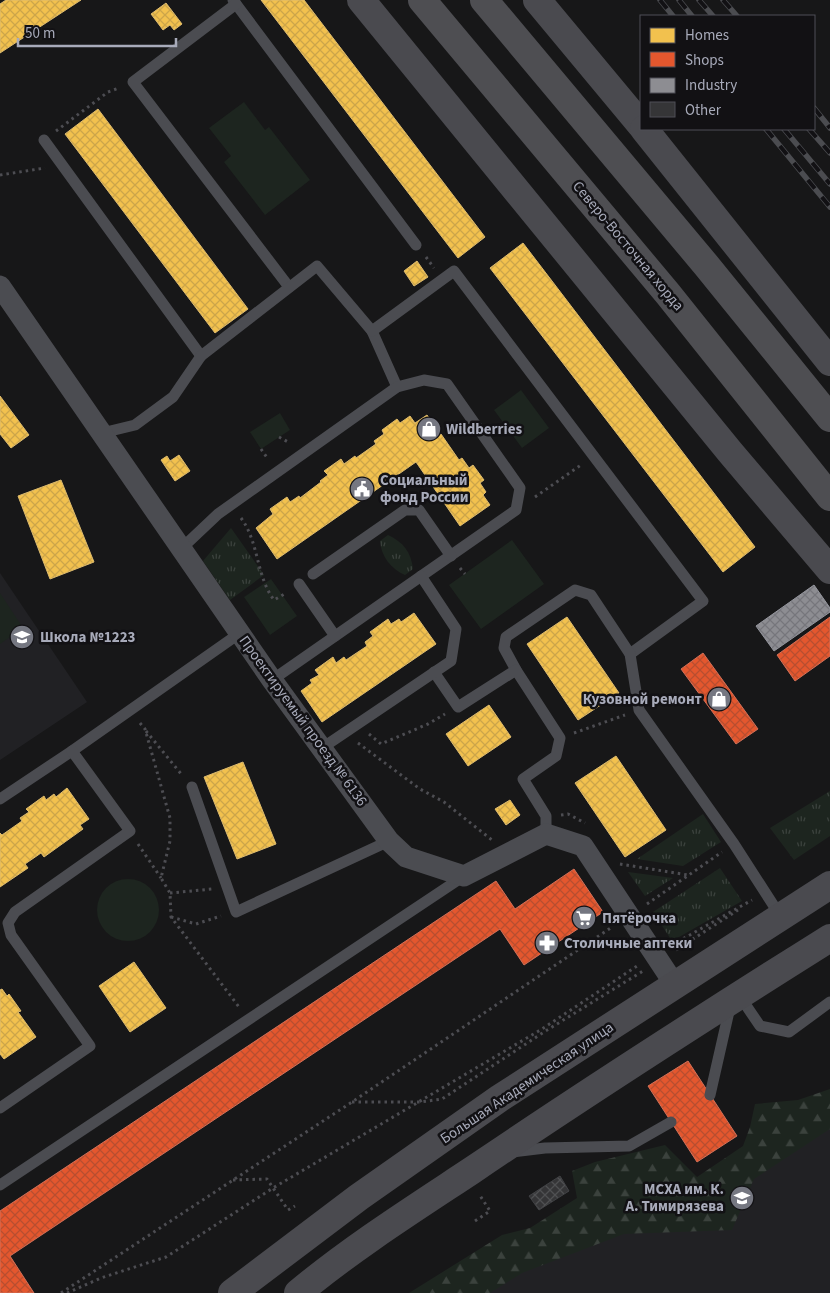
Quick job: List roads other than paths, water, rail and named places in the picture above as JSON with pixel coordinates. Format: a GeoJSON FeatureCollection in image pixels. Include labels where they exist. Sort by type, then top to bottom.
{"type":"FeatureCollection","features":[{"type":"Feature","properties":{"kind":"main road"},"geometry":{"type":"LineString","coordinates":[[361,0],[730,452],[830,570]]}},
{"type":"Feature","properties":{"kind":"main road","name":"Северо-Восточная хорда"},"geometry":{"type":"LineString","coordinates":[[422,0],[668,294],[830,497]]}},
{"type":"Feature","properties":{"kind":"main road"},"geometry":{"type":"LineString","coordinates":[[484,0],[706,265],[830,418]]}},
{"type":"Feature","properties":{"kind":"main road"},"geometry":{"type":"LineString","coordinates":[[537,0],[640,125]]}},
{"type":"Feature","properties":{"kind":"main road"},"geometry":{"type":"LineString","coordinates":[[645,130],[830,362]]}},
{"type":"Feature","properties":{"kind":"main road","name":"Большая Академическая улица"},"geometry":{"type":"LineString","coordinates":[[232,1293],[359,1197],[500,1098],[830,885]]}},
{"type":"Feature","properties":{"kind":"main road"},"geometry":{"type":"LineString","coordinates":[[298,1293],[327,1268],[496,1154],[830,938]]}},
{"type":"Feature","properties":{"kind":"street","name":"Проектируемый проезд № 6136"},"geometry":{"type":"LineString","coordinates":[[0,286],[272,680],[389,841],[406,857],[464,876]]}},
{"type":"Feature","properties":{"kind":"street"},"geometry":{"type":"LineString","coordinates":[[464,876],[546,825],[583,846],[675,985]]}},
{"type":"Feature","properties":{"kind":"lane"},"geometry":{"type":"LineString","coordinates":[[289,287],[133,82],[235,2],[416,245]]}},
{"type":"Feature","properties":{"kind":"lane"},"geometry":{"type":"LineString","coordinates":[[44,140],[200,356]]}},
{"type":"Feature","properties":{"kind":"lane"},"geometry":{"type":"LineString","coordinates":[[102,433],[135,425],[173,397],[200,356],[317,266],[372,331],[397,387]]}},
{"type":"Feature","properties":{"kind":"lane"},"geometry":{"type":"LineString","coordinates":[[372,331],[454,271],[703,601],[630,654]]}},
{"type":"Feature","properties":{"kind":"lane"},"geometry":{"type":"LineString","coordinates":[[182,548],[218,514],[397,387],[424,380],[447,384],[520,488],[516,510],[272,680]]}},
{"type":"Feature","properties":{"kind":"lane"},"geometry":{"type":"LineString","coordinates":[[313,574],[405,510],[419,510],[451,556]]}},
{"type":"Feature","properties":{"kind":"lane"},"geometry":{"type":"LineString","coordinates":[[322,748],[451,660],[456,630],[421,576]]}},
{"type":"Feature","properties":{"kind":"lane"},"geometry":{"type":"LineString","coordinates":[[299,584],[335,636]]}},
{"type":"Feature","properties":{"kind":"lane"},"geometry":{"type":"LineString","coordinates":[[546,825],[523,779],[556,756],[560,738],[504,648],[506,637],[575,590],[591,595],[630,654],[639,710],[734,844],[781,917]]}},
{"type":"Feature","properties":{"kind":"lane"},"geometry":{"type":"LineString","coordinates":[[0,799],[240,633]]}},
{"type":"Feature","properties":{"kind":"lane"},"geometry":{"type":"LineString","coordinates":[[434,672],[458,707],[516,670]]}},
{"type":"Feature","properties":{"kind":"lane"},"geometry":{"type":"LineString","coordinates":[[0,1108],[90,1046],[11,934],[8,923],[15,912],[130,831],[72,751]]}},
{"type":"Feature","properties":{"kind":"lane"},"geometry":{"type":"LineString","coordinates":[[192,787],[236,912],[389,841]]}},
{"type":"Feature","properties":{"kind":"lane"},"geometry":{"type":"LineString","coordinates":[[0,1185],[464,876]]}},
{"type":"Feature","properties":{"kind":"lane"},"geometry":{"type":"LineString","coordinates":[[735,998],[760,1026],[789,1032],[830,1002]]}},
{"type":"Feature","properties":{"kind":"lane"},"geometry":{"type":"LineString","coordinates":[[710,1095],[735,998]]}},
{"type":"Feature","properties":{"kind":"lane"},"geometry":{"type":"LineString","coordinates":[[496,1154],[545,1148],[629,1146],[671,1122]]}},
{"type":"Feature","properties":{"kind":"railway"},"geometry":{"type":"LineString","coordinates":[[660,0],[672,15]]}},
{"type":"Feature","properties":{"kind":"railway"},"geometry":{"type":"LineString","coordinates":[[679,0],[691,15]]}},
{"type":"Feature","properties":{"kind":"railway"},"geometry":{"type":"LineString","coordinates":[[699,0],[712,15]]}},
{"type":"Feature","properties":{"kind":"railway"},"geometry":{"type":"LineString","coordinates":[[723,0],[736,15]]}},
{"type":"Feature","properties":{"kind":"railway"},"geometry":{"type":"LineString","coordinates":[[815,109],[830,128]]}},
{"type":"Feature","properties":{"kind":"railway"},"geometry":{"type":"LineString","coordinates":[[767,130],[830,207]]}},
{"type":"Feature","properties":{"kind":"railway"},"geometry":{"type":"LineString","coordinates":[[785,130],[830,184]]}},
{"type":"Feature","properties":{"kind":"railway"},"geometry":{"type":"LineString","coordinates":[[810,130],[830,153]]}},
{"type":"Feature","properties":{"kind":"place","name":"Wildberries"},"geometry":{"type":"Point","coordinates":[429,429]}},
{"type":"Feature","properties":{"kind":"place","name":"Социальный фонд России"},"geometry":{"type":"Point","coordinates":[362,489]}},
{"type":"Feature","properties":{"kind":"place","name":"Школа №1223"},"geometry":{"type":"Point","coordinates":[22,637]}},
{"type":"Feature","properties":{"kind":"place","name":"Кузовной ремонт"},"geometry":{"type":"Point","coordinates":[719,699]}},
{"type":"Feature","properties":{"kind":"place","name":"Пятёрочка"},"geometry":{"type":"Point","coordinates":[584,918]}},
{"type":"Feature","properties":{"kind":"place","name":"Столичные аптеки"},"geometry":{"type":"Point","coordinates":[547,943]}},
{"type":"Feature","properties":{"kind":"place","name":"МСХА им. К. А. Тимирязева"},"geometry":{"type":"Point","coordinates":[742,1198]}}]}
